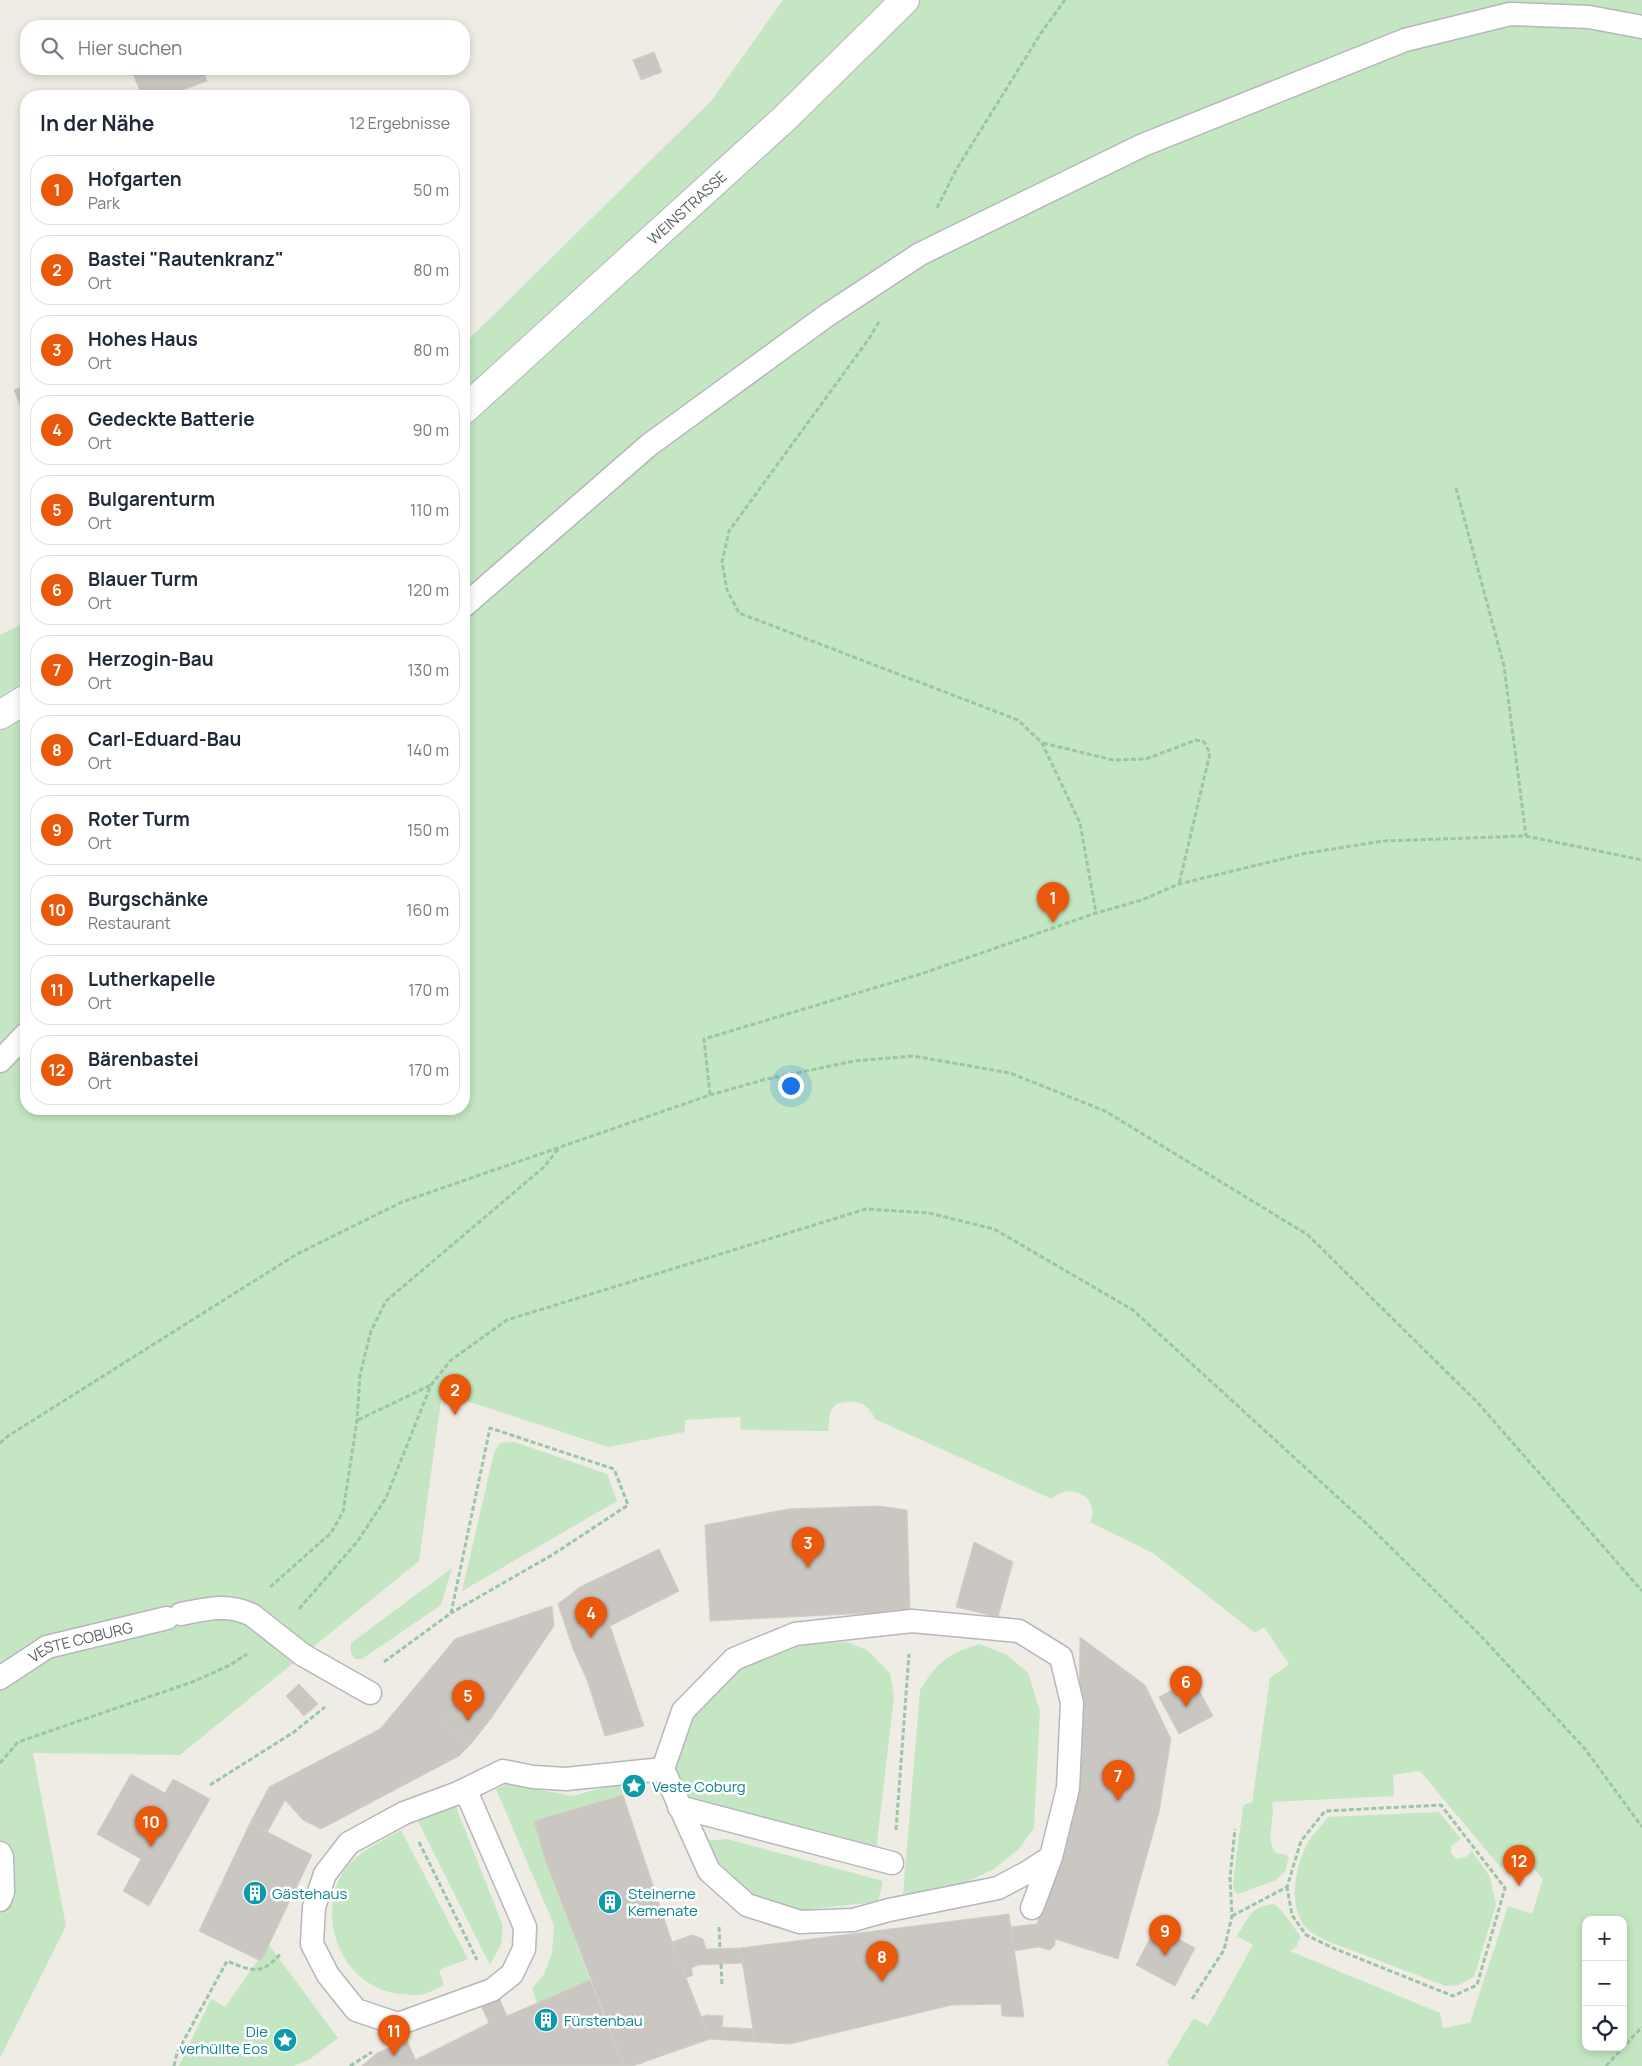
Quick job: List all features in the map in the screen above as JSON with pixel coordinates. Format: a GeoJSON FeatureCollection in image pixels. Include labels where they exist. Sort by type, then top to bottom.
{"type":"FeatureCollection","features":[{"type":"Feature","properties":{"kind":"street","name":"WEINSTRASSE"},"geometry":{"type":"LineString","coordinates":[[470,405],[784,118],[905,0]]}},
{"type":"Feature","properties":{"kind":"street"},"geometry":{"type":"LineString","coordinates":[[0,715],[20,703]]}},
{"type":"Feature","properties":{"kind":"lane"},"geometry":{"type":"LineString","coordinates":[[470,601],[649,445],[826,316],[920,254],[1143,145],[1405,40],[1510,14],[1589,16],[1642,27]]}},
{"type":"Feature","properties":{"kind":"lane"},"geometry":{"type":"LineString","coordinates":[[0,1061],[20,1040]]}},
{"type":"Feature","properties":{"kind":"lane","name":"VESTE COBURG"},"geometry":{"type":"LineString","coordinates":[[0,1678],[47,1647],[174,1616],[227,1606],[247,1613]]}},
{"type":"Feature","properties":{"kind":"lane"},"geometry":{"type":"LineString","coordinates":[[247,1613],[304,1655],[362,1689]]}},
{"type":"Feature","properties":{"kind":"lane"},"geometry":{"type":"LineString","coordinates":[[1032,1908],[1051,1857],[1068,1788],[1072,1702],[1061,1656],[1019,1631],[912,1621],[795,1634],[734,1660],[683,1711],[663,1769],[709,1872],[747,1905],[800,1922],[853,1920],[889,1910],[998,1888],[1051,1857]]}},
{"type":"Feature","properties":{"kind":"lane"},"geometry":{"type":"LineString","coordinates":[[470,1798],[525,1927],[524,1949],[512,1974],[492,1990],[398,2024],[356,2010],[328,1975],[312,1944],[314,1907],[325,1874],[349,1843],[404,1813],[458,1793],[503,1772],[533,1778],[566,1779],[663,1769]]}},
{"type":"Feature","properties":{"kind":"lane"},"geometry":{"type":"LineString","coordinates":[[679,1807],[892,1863]]}},
{"type":"Feature","properties":{"kind":"lane"},"geometry":{"type":"LineString","coordinates":[[0,1853],[2,1857],[2,1892],[0,1900]]}},
{"type":"Feature","properties":{"kind":"path"},"geometry":{"type":"LineString","coordinates":[[937,209],[956,170],[1041,33],[1065,0]]}},
{"type":"Feature","properties":{"kind":"path"},"geometry":{"type":"LineString","coordinates":[[883,317],[729,531],[722,562],[727,590],[739,612],[1018,720],[1042,743],[1080,824],[1096,913]]}},
{"type":"Feature","properties":{"kind":"path"},"geometry":{"type":"LineString","coordinates":[[1456,488],[1504,666],[1526,836]]}},
{"type":"Feature","properties":{"kind":"path"},"geometry":{"type":"LineString","coordinates":[[1042,743],[1113,760],[1146,759],[1196,740],[1204,742],[1210,753],[1178,884]]}},
{"type":"Feature","properties":{"kind":"path"},"geometry":{"type":"LineString","coordinates":[[710,1095],[704,1039],[924,973],[1096,913],[1142,900],[1178,884],[1307,853],[1383,841],[1526,836],[1642,860]]}},
{"type":"Feature","properties":{"kind":"path"},"geometry":{"type":"LineString","coordinates":[[0,1443],[17,1430],[297,1254],[402,1202],[710,1095],[763,1080],[854,1060],[913,1056],[1010,1073],[1105,1112],[1308,1235],[1478,1403],[1642,1591]]}},
{"type":"Feature","properties":{"kind":"path"},"geometry":{"type":"LineString","coordinates":[[247,1613],[331,1533],[343,1512],[357,1420],[360,1375],[371,1331],[386,1301],[544,1167],[560,1148]]}},
{"type":"Feature","properties":{"kind":"path"},"geometry":{"type":"LineString","coordinates":[[296,1611],[357,1542],[386,1498],[431,1386],[451,1360],[507,1320],[866,1209],[929,1213],[994,1229],[1133,1310],[1368,1525],[1480,1635],[1585,1749],[1642,1827]]}},
{"type":"Feature","properties":{"kind":"path"},"geometry":{"type":"LineString","coordinates":[[357,1420],[431,1386]]}},
{"type":"Feature","properties":{"kind":"path"},"geometry":{"type":"LineString","coordinates":[[210,1785],[362,1689],[451,1613],[552,1555],[628,1505],[614,1468],[490,1428],[451,1613]]}},
{"type":"Feature","properties":{"kind":"path"},"geometry":{"type":"LineString","coordinates":[[895,1833],[912,1621]]}},
{"type":"Feature","properties":{"kind":"path"},"geometry":{"type":"LineString","coordinates":[[0,1763],[18,1742],[195,1681],[230,1665],[253,1650]]}},
{"type":"Feature","properties":{"kind":"path"},"geometry":{"type":"LineString","coordinates":[[1232,1916],[1287,1887],[1301,1841],[1325,1811],[1441,1805],[1505,1888],[1477,1985],[1453,1996],[1332,1948],[1306,1935],[1292,1915],[1287,1887]]}},
{"type":"Feature","properties":{"kind":"path"},"geometry":{"type":"LineString","coordinates":[[404,1813],[492,1990]]}},
{"type":"Feature","properties":{"kind":"path"},"geometry":{"type":"LineString","coordinates":[[1192,1999],[1224,1950],[1232,1916],[1230,1878],[1234,1830]]}},
{"type":"Feature","properties":{"kind":"path"},"geometry":{"type":"LineString","coordinates":[[174,2066],[177,2053],[227,1961],[252,1970],[271,1965],[291,1940],[312,1944]]}},
{"type":"Feature","properties":{"kind":"path"},"geometry":{"type":"LineString","coordinates":[[721,1964],[722,1985]]}},
{"type":"Feature","properties":{"kind":"path"},"geometry":{"type":"LineString","coordinates":[[1606,2066],[1642,2026]]}},
{"type":"Feature","properties":{"kind":"green space"},"geometry":{"type":"Polygon","coordinates":[[[783,0],[1642,0],[1642,2066],[1169,2066],[1167,2062],[1194,2018],[1208,2026],[1253,1945],[1237,1936],[1255,1910],[1274,1904],[1282,1911],[1301,1937],[1296,1947],[1290,1951],[1440,2013],[1443,2028],[1470,2023],[1508,1906],[1532,1914],[1543,1879],[1519,1851],[1501,1868],[1420,1771],[1393,1775],[1394,1796],[1272,1802],[1271,1841],[1276,1853],[1289,1857],[1285,1871],[1276,1880],[1238,1894],[1234,1891],[1233,1883],[1243,1807],[1245,1804],[1252,1803],[1270,1678],[1289,1664],[1264,1627],[1255,1633],[1153,1553],[1090,1522],[1093,1515],[1090,1502],[1079,1493],[1060,1493],[1052,1499],[875,1419],[868,1408],[855,1402],[836,1404],[830,1413],[828,1431],[741,1430],[740,1417],[685,1420],[685,1432],[608,1447],[442,1393],[419,1561],[180,1755],[33,1753],[66,1926],[0,2058],[0,635],[20,625],[20,1115],[470,1115],[470,338],[712,100],[783,0]]]}},
{"type":"Feature","properties":{"kind":"green space"},"geometry":{"type":"Polygon","coordinates":[[[515,1442],[607,1474],[617,1501],[462,1591],[494,1453],[500,1443],[515,1442]]]}},
{"type":"Feature","properties":{"kind":"green space"},"geometry":{"type":"Polygon","coordinates":[[[452,1568],[441,1605],[362,1659],[355,1659],[351,1653],[351,1643],[452,1568]]]}},
{"type":"Feature","properties":{"kind":"green space"},"geometry":{"type":"Polygon","coordinates":[[[847,1642],[867,1650],[890,1673],[894,1697],[876,1851],[691,1800],[672,1790],[668,1740],[741,1662],[780,1646],[847,1642]]]}},
{"type":"Feature","properties":{"kind":"green space"},"geometry":{"type":"Polygon","coordinates":[[[980,1644],[1007,1655],[1028,1673],[1040,1711],[1034,1828],[1019,1849],[994,1869],[947,1891],[903,1895],[920,1690],[932,1672],[944,1660],[959,1651],[980,1644]]]}},
{"type":"Feature","properties":{"kind":"green space"},"geometry":{"type":"Polygon","coordinates":[[[619,1783],[623,1795],[535,1821],[546,1862],[590,1980],[537,2003],[532,1988],[544,1974],[552,1953],[554,1925],[496,1789],[507,1784],[573,1796],[619,1783]]]}},
{"type":"Feature","properties":{"kind":"green space"},"geometry":{"type":"Polygon","coordinates":[[[454,1802],[503,1926],[501,1944],[490,1965],[417,1819],[454,1802]]]}},
{"type":"Feature","properties":{"kind":"green space"},"geometry":{"type":"Polygon","coordinates":[[[1439,1812],[1461,1839],[1451,1846],[1451,1853],[1457,1859],[1466,1857],[1472,1851],[1490,1877],[1496,1905],[1474,1977],[1459,1985],[1446,1986],[1327,1941],[1310,1931],[1302,1922],[1297,1911],[1295,1899],[1297,1872],[1305,1848],[1328,1817],[1439,1812]]]}},
{"type":"Feature","properties":{"kind":"green space"},"geometry":{"type":"Polygon","coordinates":[[[401,1830],[468,1959],[439,1970],[444,1985],[417,1995],[400,1994],[381,1989],[365,1980],[352,1968],[342,1953],[335,1936],[332,1917],[333,1898],[339,1880],[350,1863],[366,1850],[401,1830]]]}},
{"type":"Feature","properties":{"kind":"green space"},"geometry":{"type":"Polygon","coordinates":[[[727,1839],[883,1881],[878,1902],[790,1911],[766,1903],[734,1882],[703,1841],[727,1839]]]}},
{"type":"Feature","properties":{"kind":"green space"},"geometry":{"type":"Polygon","coordinates":[[[269,1945],[338,2038],[310,2059],[294,2066],[179,2066],[211,1999],[225,2007],[269,1945]]]}},
{"type":"Feature","properties":{"kind":"building"},"geometry":{"type":"Polygon","coordinates":[[[654,52],[662,72],[641,80],[633,60],[654,52]]]}},
{"type":"Feature","properties":{"kind":"building"},"geometry":{"type":"Polygon","coordinates":[[[133,75],[204,75],[207,81],[182,90],[140,90],[133,75]]]}},
{"type":"Feature","properties":{"kind":"building"},"geometry":{"type":"Polygon","coordinates":[[[20,388],[20,405],[14,390],[20,388]]]}},
{"type":"Feature","properties":{"kind":"building"},"geometry":{"type":"Polygon","coordinates":[[[879,1506],[907,1510],[910,1611],[710,1621],[705,1525],[788,1509],[879,1506]]]}},
{"type":"Feature","properties":{"kind":"building"},"geometry":{"type":"Polygon","coordinates":[[[974,1542],[1013,1562],[998,1617],[956,1607],[974,1542]]]}},
{"type":"Feature","properties":{"kind":"building"},"geometry":{"type":"Polygon","coordinates":[[[659,1549],[679,1591],[610,1626],[644,1726],[605,1736],[587,1680],[573,1649],[558,1604],[580,1587],[659,1549]]]}},
{"type":"Feature","properties":{"kind":"building"},"geometry":{"type":"Polygon","coordinates":[[[552,1606],[554,1626],[492,1717],[459,1756],[321,1829],[303,1820],[285,1800],[267,1833],[250,1823],[269,1787],[380,1729],[455,1639],[552,1606]]]}},
{"type":"Feature","properties":{"kind":"building"},"geometry":{"type":"Polygon","coordinates":[[[1080,1637],[1145,1685],[1171,1739],[1159,1812],[1118,1959],[1055,1939],[1055,1945],[1050,1950],[1038,1947],[1014,1951],[1010,1927],[1037,1924],[1078,1791],[1080,1637]]]}},
{"type":"Feature","properties":{"kind":"building"},"geometry":{"type":"Polygon","coordinates":[[[1193,1679],[1213,1716],[1179,1734],[1159,1697],[1193,1679]]]}},
{"type":"Feature","properties":{"kind":"building"},"geometry":{"type":"Polygon","coordinates":[[[299,1684],[318,1704],[304,1716],[286,1696],[299,1684]]]}},
{"type":"Feature","properties":{"kind":"building"},"geometry":{"type":"Polygon","coordinates":[[[464,1695],[492,1717],[470,1745],[443,1724],[464,1695]]]}},
{"type":"Feature","properties":{"kind":"building"},"geometry":{"type":"Polygon","coordinates":[[[131,1774],[165,1793],[173,1779],[210,1799],[149,1906],[123,1891],[141,1859],[97,1834],[131,1774]]]}},
{"type":"Feature","properties":{"kind":"building","name":"Steinerne Kemenate"},"geometry":{"type":"Polygon","coordinates":[[[623,1795],[672,1942],[710,2039],[633,2066],[624,2066],[546,1862],[534,1821],[623,1795]]]}},
{"type":"Feature","properties":{"kind":"building","name":"Gästehaus"},"geometry":{"type":"Polygon","coordinates":[[[250,1823],[312,1855],[261,1961],[199,1931],[250,1823]]]}},
{"type":"Feature","properties":{"kind":"building"},"geometry":{"type":"Polygon","coordinates":[[[1009,1914],[1024,2017],[1002,2016],[1001,2004],[952,2005],[790,2044],[755,2042],[740,1948],[1009,1914]]]}},
{"type":"Feature","properties":{"kind":"building"},"geometry":{"type":"Polygon","coordinates":[[[1156,1927],[1195,1948],[1175,1986],[1136,1965],[1156,1927]]]}},
{"type":"Feature","properties":{"kind":"building"},"geometry":{"type":"Polygon","coordinates":[[[692,1935],[703,1939],[706,1949],[740,1948],[743,1963],[698,1965],[691,1968],[693,1975],[686,1978],[672,1942],[692,1935]]]}},
{"type":"Feature","properties":{"kind":"building","name":"Fürstenbau"},"geometry":{"type":"Polygon","coordinates":[[[590,1980],[624,2066],[418,2066],[415,2060],[489,2023],[481,2006],[499,1998],[507,2016],[590,1980]]]}},
{"type":"Feature","properties":{"kind":"building"},"geometry":{"type":"Polygon","coordinates":[[[707,2015],[723,2016],[722,2027],[753,2029],[755,2042],[710,2039],[701,2017],[707,2015]]]}},
{"type":"Feature","properties":{"kind":"building"},"geometry":{"type":"Polygon","coordinates":[[[407,2040],[418,2066],[362,2066],[377,2053],[407,2040]]]}},
{"type":"Feature","properties":{"kind":"place","name":"Hofgarten"},"geometry":{"type":"Point","coordinates":[1053,923]}},
{"type":"Feature","properties":{"kind":"place","name":"Bastei \"Rautenkranz\""},"geometry":{"type":"Point","coordinates":[455,1415]}},
{"type":"Feature","properties":{"kind":"place","name":"Hohes Haus"},"geometry":{"type":"Point","coordinates":[808,1568]}},
{"type":"Feature","properties":{"kind":"place","name":"Gedeckte Batterie"},"geometry":{"type":"Point","coordinates":[591,1638]}},
{"type":"Feature","properties":{"kind":"place","name":"Blauer Turm"},"geometry":{"type":"Point","coordinates":[1186,1707]}},
{"type":"Feature","properties":{"kind":"place","name":"Bulgarenturm"},"geometry":{"type":"Point","coordinates":[468,1721]}},
{"type":"Feature","properties":{"kind":"place","name":"Veste Coburg"},"geometry":{"type":"Point","coordinates":[634,1786]}},
{"type":"Feature","properties":{"kind":"place","name":"Herzogin-Bau"},"geometry":{"type":"Point","coordinates":[1118,1801]}},
{"type":"Feature","properties":{"kind":"place","name":"Burgschänke"},"geometry":{"type":"Point","coordinates":[151,1847]}},
{"type":"Feature","properties":{"kind":"place","name":"Bärenbastei"},"geometry":{"type":"Point","coordinates":[1519,1886]}},
{"type":"Feature","properties":{"kind":"place","name":"Gästehaus"},"geometry":{"type":"Point","coordinates":[255,1893]}},
{"type":"Feature","properties":{"kind":"place","name":"Steinerne Kemenate"},"geometry":{"type":"Point","coordinates":[610,1902]}},
{"type":"Feature","properties":{"kind":"place","name":"Roter Turm"},"geometry":{"type":"Point","coordinates":[1165,1956]}},
{"type":"Feature","properties":{"kind":"place","name":"Carl-Eduard-Bau"},"geometry":{"type":"Point","coordinates":[882,1982]}},
{"type":"Feature","properties":{"kind":"place","name":"Fürstenbau"},"geometry":{"type":"Point","coordinates":[546,2020]}},
{"type":"Feature","properties":{"kind":"place","name":"Die verhüllte Eos"},"geometry":{"type":"Point","coordinates":[285,2040]}},
{"type":"Feature","properties":{"kind":"place","name":"Lutherkapelle"},"geometry":{"type":"Point","coordinates":[394,2056]}}]}
